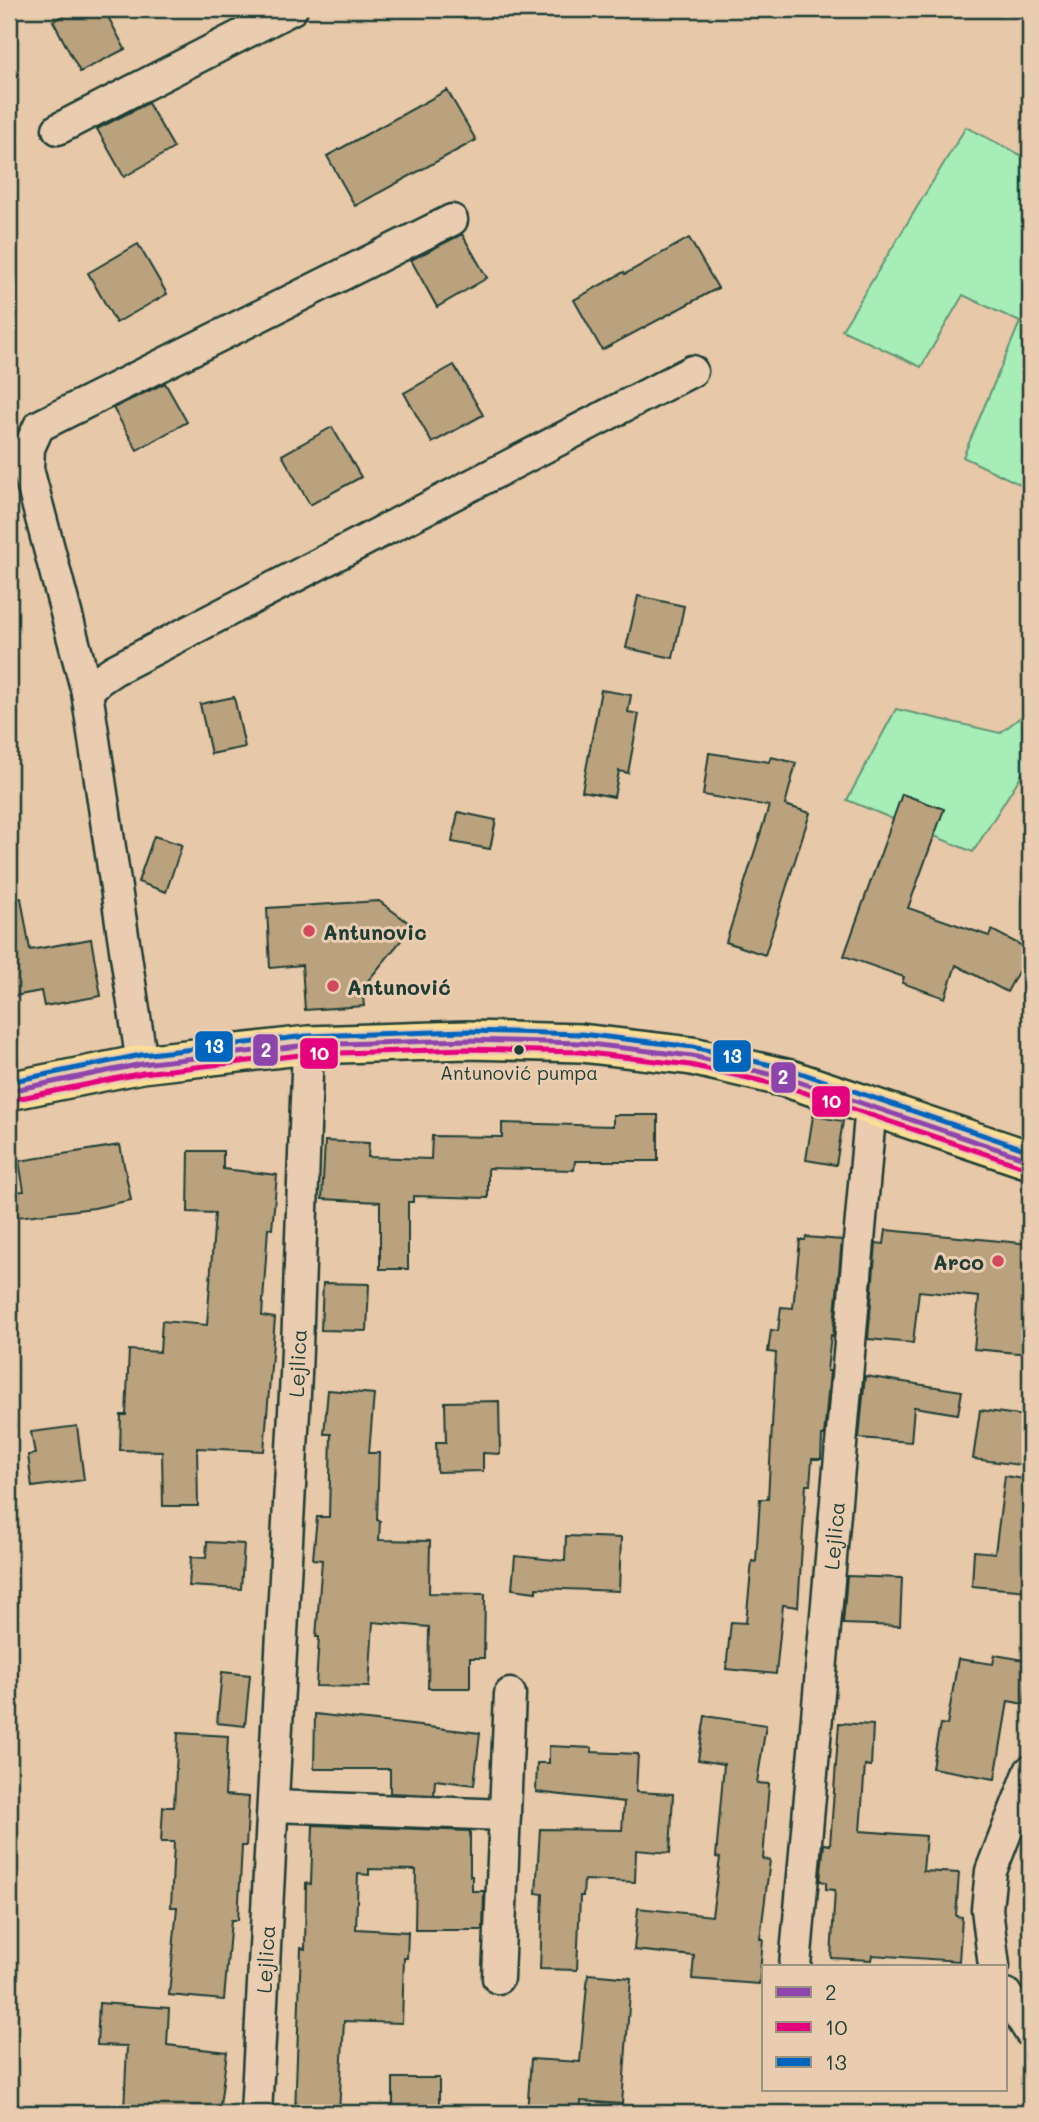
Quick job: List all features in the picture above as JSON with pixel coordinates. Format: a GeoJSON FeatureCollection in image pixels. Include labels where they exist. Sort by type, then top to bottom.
{"type":"FeatureCollection","features":[{"type":"Feature","properties":{"kind":"main road"},"geometry":{"type":"LineString","coordinates":[[9,1091],[142,1064],[308,1045],[467,1040],[581,1043],[692,1056],[790,1079],[1030,1160]]}},
{"type":"Feature","properties":{"kind":"street"},"geometry":{"type":"LineString","coordinates":[[58,129],[292,9]]}},
{"type":"Feature","properties":{"kind":"street"},"geometry":{"type":"LineString","coordinates":[[142,1064],[87,692],[28,470],[29,447],[39,426],[452,220]]}},
{"type":"Feature","properties":{"kind":"street"},"geometry":{"type":"LineString","coordinates":[[87,692],[114,670],[692,371]]}},
{"type":"Feature","properties":{"kind":"street","name":"Lejlica"},"geometry":{"type":"LineString","coordinates":[[256,2113],[296,1375],[308,1045]]}},
{"type":"Feature","properties":{"kind":"street","name":"Lejlica"},"geometry":{"type":"LineString","coordinates":[[795,1965],[871,1105]]}},
{"type":"Feature","properties":{"kind":"street"},"geometry":{"type":"LineString","coordinates":[[498,1978],[509,1694]]}},
{"type":"Feature","properties":{"kind":"street"},"geometry":{"type":"LineString","coordinates":[[994,1965],[987,1909],[991,1871],[1030,1771]]}},
{"type":"Feature","properties":{"kind":"street"},"geometry":{"type":"LineString","coordinates":[[274,1807],[505,1815]]}},
{"type":"Feature","properties":{"kind":"street"},"geometry":{"type":"LineString","coordinates":[[1007,1996],[1030,2032]]}},
{"type":"Feature","properties":{"kind":"green space"},"geometry":{"type":"Polygon","coordinates":[[[966,127],[1030,160],[1030,489],[963,457],[1020,322],[963,295],[921,367],[842,330],[966,127]]]}},
{"type":"Feature","properties":{"kind":"green space"},"geometry":{"type":"Polygon","coordinates":[[[896,709],[1000,733],[1030,710],[1030,778],[1022,774],[973,852],[847,800],[896,709]]]}},
{"type":"Feature","properties":{"kind":"building"},"geometry":{"type":"Polygon","coordinates":[[[76,9],[104,9],[125,49],[80,72],[53,21],[76,9]]]}},
{"type":"Feature","properties":{"kind":"building"},"geometry":{"type":"Polygon","coordinates":[[[447,90],[476,140],[355,206],[327,156],[447,90]]]}},
{"type":"Feature","properties":{"kind":"building"},"geometry":{"type":"Polygon","coordinates":[[[148,103],[174,148],[124,177],[97,129],[148,103]]]}},
{"type":"Feature","properties":{"kind":"building"},"geometry":{"type":"Polygon","coordinates":[[[462,234],[487,278],[437,307],[411,260],[462,234]]]}},
{"type":"Feature","properties":{"kind":"building"},"geometry":{"type":"Polygon","coordinates":[[[689,238],[718,288],[602,350],[574,300],[689,238]]]}},
{"type":"Feature","properties":{"kind":"building"},"geometry":{"type":"Polygon","coordinates":[[[138,244],[167,294],[116,323],[88,273],[138,244]]]}},
{"type":"Feature","properties":{"kind":"building"},"geometry":{"type":"Polygon","coordinates":[[[454,365],[483,415],[432,443],[404,393],[454,365]]]}},
{"type":"Feature","properties":{"kind":"building"},"geometry":{"type":"Polygon","coordinates":[[[165,383],[187,422],[137,450],[113,408],[165,383]]]}},
{"type":"Feature","properties":{"kind":"building"},"geometry":{"type":"Polygon","coordinates":[[[332,427],[361,477],[310,505],[282,455],[332,427]]]}},
{"type":"Feature","properties":{"kind":"building"},"geometry":{"type":"Polygon","coordinates":[[[638,596],[684,606],[673,658],[626,648],[638,596]]]}},
{"type":"Feature","properties":{"kind":"building"},"geometry":{"type":"Polygon","coordinates":[[[601,690],[631,695],[628,712],[639,714],[628,773],[619,771],[614,797],[582,791],[601,690]]]}},
{"type":"Feature","properties":{"kind":"building"},"geometry":{"type":"Polygon","coordinates":[[[234,697],[245,747],[211,754],[200,704],[234,697]]]}},
{"type":"Feature","properties":{"kind":"building"},"geometry":{"type":"Polygon","coordinates":[[[709,753],[769,762],[771,757],[796,763],[785,805],[810,813],[765,955],[726,942],[769,806],[703,795],[709,753]]]}},
{"type":"Feature","properties":{"kind":"building"},"geometry":{"type":"Polygon","coordinates":[[[902,794],[944,809],[908,908],[989,936],[992,930],[1030,950],[1007,992],[956,965],[945,998],[902,983],[904,977],[844,956],[902,794]]]}},
{"type":"Feature","properties":{"kind":"building"},"geometry":{"type":"Polygon","coordinates":[[[458,812],[496,820],[490,849],[452,842],[458,812]]]}},
{"type":"Feature","properties":{"kind":"building"},"geometry":{"type":"Polygon","coordinates":[[[154,836],[182,845],[166,892],[138,882],[154,836]]]}},
{"type":"Feature","properties":{"kind":"building"},"geometry":{"type":"Polygon","coordinates":[[[21,898],[30,950],[91,939],[101,996],[44,1006],[41,991],[9,997],[9,899],[21,898]]]}},
{"type":"Feature","properties":{"kind":"building"},"geometry":{"type":"Polygon","coordinates":[[[379,901],[413,926],[362,988],[364,1006],[305,1010],[302,965],[270,968],[267,908],[379,901]]]}},
{"type":"Feature","properties":{"kind":"building"},"geometry":{"type":"Polygon","coordinates":[[[613,1115],[658,1115],[658,1161],[575,1161],[574,1170],[488,1168],[488,1198],[413,1196],[413,1202],[408,1202],[408,1269],[380,1269],[380,1202],[322,1199],[325,1141],[369,1143],[368,1157],[431,1159],[432,1136],[502,1137],[502,1123],[613,1126],[613,1115]]]}},
{"type":"Feature","properties":{"kind":"building"},"geometry":{"type":"Polygon","coordinates":[[[813,1116],[843,1121],[836,1165],[806,1160],[813,1116]]]}},
{"type":"Feature","properties":{"kind":"building"},"geometry":{"type":"Polygon","coordinates":[[[120,1145],[131,1200],[94,1208],[9,1218],[9,1192],[24,1191],[19,1161],[120,1145]]]}},
{"type":"Feature","properties":{"kind":"building"},"geometry":{"type":"Polygon","coordinates":[[[189,1151],[223,1151],[223,1169],[277,1175],[272,1229],[268,1228],[262,1316],[275,1318],[264,1451],[197,1448],[198,1506],[163,1506],[162,1451],[120,1450],[121,1415],[126,1415],[129,1350],[160,1352],[162,1321],[207,1325],[215,1213],[188,1212],[189,1151]]]}},
{"type":"Feature","properties":{"kind":"building"},"geometry":{"type":"Polygon","coordinates":[[[886,1230],[1030,1244],[1030,1354],[974,1349],[979,1297],[919,1291],[913,1343],[868,1339],[876,1243],[884,1244],[886,1230]]]}},
{"type":"Feature","properties":{"kind":"building"},"geometry":{"type":"Polygon","coordinates":[[[806,1237],[842,1240],[827,1371],[830,1371],[821,1459],[812,1459],[810,1485],[806,1485],[798,1607],[783,1605],[776,1674],[726,1669],[731,1622],[746,1623],[752,1561],[756,1562],[760,1499],[768,1499],[776,1353],[768,1352],[771,1330],[778,1331],[781,1307],[793,1308],[800,1240],[805,1240],[806,1237]]]}},
{"type":"Feature","properties":{"kind":"building"},"geometry":{"type":"Polygon","coordinates":[[[323,1283],[369,1284],[367,1331],[321,1330],[323,1283]]]}},
{"type":"Feature","properties":{"kind":"building"},"geometry":{"type":"Polygon","coordinates":[[[865,1376],[962,1391],[958,1414],[914,1407],[911,1442],[859,1438],[865,1376]]]}},
{"type":"Feature","properties":{"kind":"building"},"geometry":{"type":"Polygon","coordinates":[[[328,1390],[374,1394],[369,1453],[379,1453],[379,1540],[430,1541],[429,1593],[485,1594],[484,1658],[470,1658],[470,1688],[428,1688],[429,1627],[373,1622],[369,1687],[316,1686],[319,1637],[316,1637],[322,1560],[313,1559],[317,1517],[329,1517],[331,1434],[324,1434],[328,1390]]]}},
{"type":"Feature","properties":{"kind":"building"},"geometry":{"type":"Polygon","coordinates":[[[499,1401],[500,1454],[483,1453],[483,1471],[437,1472],[436,1442],[446,1442],[445,1402],[499,1401]]]}},
{"type":"Feature","properties":{"kind":"building"},"geometry":{"type":"Polygon","coordinates":[[[980,1410],[1026,1416],[1020,1465],[973,1459],[980,1410]]]}},
{"type":"Feature","properties":{"kind":"building"},"geometry":{"type":"Polygon","coordinates":[[[77,1426],[84,1480],[32,1487],[28,1455],[35,1454],[31,1432],[77,1426]]]}},
{"type":"Feature","properties":{"kind":"building"},"geometry":{"type":"Polygon","coordinates":[[[1005,1476],[1030,1480],[1028,1591],[972,1586],[974,1551],[995,1553],[1005,1476]]]}},
{"type":"Feature","properties":{"kind":"building"},"geometry":{"type":"Polygon","coordinates":[[[566,1536],[621,1538],[619,1591],[536,1588],[536,1592],[512,1589],[515,1556],[565,1561],[566,1536]]]}},
{"type":"Feature","properties":{"kind":"building"},"geometry":{"type":"Polygon","coordinates":[[[207,1542],[244,1544],[241,1589],[189,1586],[191,1557],[206,1558],[207,1542]]]}},
{"type":"Feature","properties":{"kind":"building"},"geometry":{"type":"Polygon","coordinates":[[[847,1576],[902,1578],[900,1626],[843,1624],[847,1576]]]}},
{"type":"Feature","properties":{"kind":"building"},"geometry":{"type":"Polygon","coordinates":[[[995,1655],[1030,1661],[1024,1704],[1008,1701],[995,1779],[932,1768],[940,1724],[947,1725],[958,1659],[993,1664],[995,1655]]]}},
{"type":"Feature","properties":{"kind":"building"},"geometry":{"type":"Polygon","coordinates":[[[222,1672],[250,1675],[245,1726],[217,1723],[222,1672]]]}},
{"type":"Feature","properties":{"kind":"building"},"geometry":{"type":"Polygon","coordinates":[[[315,1714],[480,1733],[474,1785],[435,1780],[434,1795],[390,1793],[390,1769],[314,1769],[315,1714]]]}},
{"type":"Feature","properties":{"kind":"building"},"geometry":{"type":"Polygon","coordinates":[[[705,1716],[766,1725],[757,1783],[769,1784],[763,1859],[770,1860],[760,1939],[763,1939],[759,1984],[692,1979],[694,1956],[634,1950],[638,1908],[712,1916],[720,1858],[716,1857],[724,1764],[698,1760],[705,1716]]]}},
{"type":"Feature","properties":{"kind":"building"},"geometry":{"type":"Polygon","coordinates":[[[839,1723],[873,1725],[871,1766],[865,1765],[860,1831],[926,1836],[923,1871],[959,1873],[956,1916],[962,1917],[959,1961],[872,1955],[871,1960],[831,1958],[835,1890],[826,1889],[826,1882],[820,1881],[824,1844],[830,1845],[839,1723]]]}},
{"type":"Feature","properties":{"kind":"building"},"geometry":{"type":"Polygon","coordinates":[[[178,1733],[228,1736],[225,1795],[249,1797],[246,1846],[242,1846],[238,1920],[231,1920],[224,2000],[169,1995],[177,1907],[171,1907],[174,1842],[161,1842],[163,1807],[174,1807],[178,1733]]]}},
{"type":"Feature","properties":{"kind":"building"},"geometry":{"type":"Polygon","coordinates":[[[549,1746],[592,1748],[592,1752],[638,1754],[636,1792],[673,1794],[670,1853],[636,1850],[635,1882],[584,1880],[583,1896],[580,1896],[577,1970],[540,1969],[543,1894],[536,1893],[540,1829],[622,1830],[624,1802],[536,1792],[537,1763],[549,1763],[549,1746]]]}},
{"type":"Feature","properties":{"kind":"building"},"geometry":{"type":"Polygon","coordinates":[[[313,1825],[470,1831],[472,1891],[484,1891],[483,1930],[415,1930],[416,1870],[369,1869],[369,1875],[358,1874],[356,1929],[408,1932],[407,1958],[404,1958],[402,2023],[344,2021],[339,2113],[295,2113],[301,1948],[305,1949],[306,1883],[311,1884],[313,1825]]]}},
{"type":"Feature","properties":{"kind":"building"},"geometry":{"type":"Polygon","coordinates":[[[588,1974],[631,1978],[622,2104],[581,2101],[580,2113],[527,2113],[531,2059],[580,2062],[588,1974]]]}},
{"type":"Feature","properties":{"kind":"building"},"geometry":{"type":"Polygon","coordinates":[[[99,2003],[169,2008],[167,2045],[227,2052],[219,2113],[124,2111],[127,2046],[97,2045],[99,2003]]]}},
{"type":"Feature","properties":{"kind":"building"},"geometry":{"type":"Polygon","coordinates":[[[393,2078],[439,2078],[439,2113],[393,2113],[393,2078]]]}},
{"type":"Feature","properties":{"kind":"transit line","name":"13"},"geometry":{"type":"LineString","coordinates":[[9,1082],[141,1055],[307,1036],[467,1031],[581,1034],[693,1047],[792,1070],[1030,1151]]}},
{"type":"Feature","properties":{"kind":"transit line","name":"2"},"geometry":{"type":"LineString","coordinates":[[9,1091],[142,1064],[308,1045],[467,1040],[581,1043],[692,1056],[790,1079],[1030,1160]]}},
{"type":"Feature","properties":{"kind":"transit line","name":"10"},"geometry":{"type":"LineString","coordinates":[[11,1100],[143,1073],[309,1054],[467,1049],[580,1052],[690,1065],[788,1087],[1027,1168]]}},
{"type":"Feature","properties":{"kind":"place","name":"Antunovic"},"geometry":{"type":"Point","coordinates":[309,931]}},
{"type":"Feature","properties":{"kind":"place","name":"Antunović"},"geometry":{"type":"Point","coordinates":[333,986]}},
{"type":"Feature","properties":{"kind":"place","name":"Antunović pumpa"},"geometry":{"type":"Point","coordinates":[519,1050]}},
{"type":"Feature","properties":{"kind":"place","name":"Arco"},"geometry":{"type":"Point","coordinates":[998,1261]}}]}
